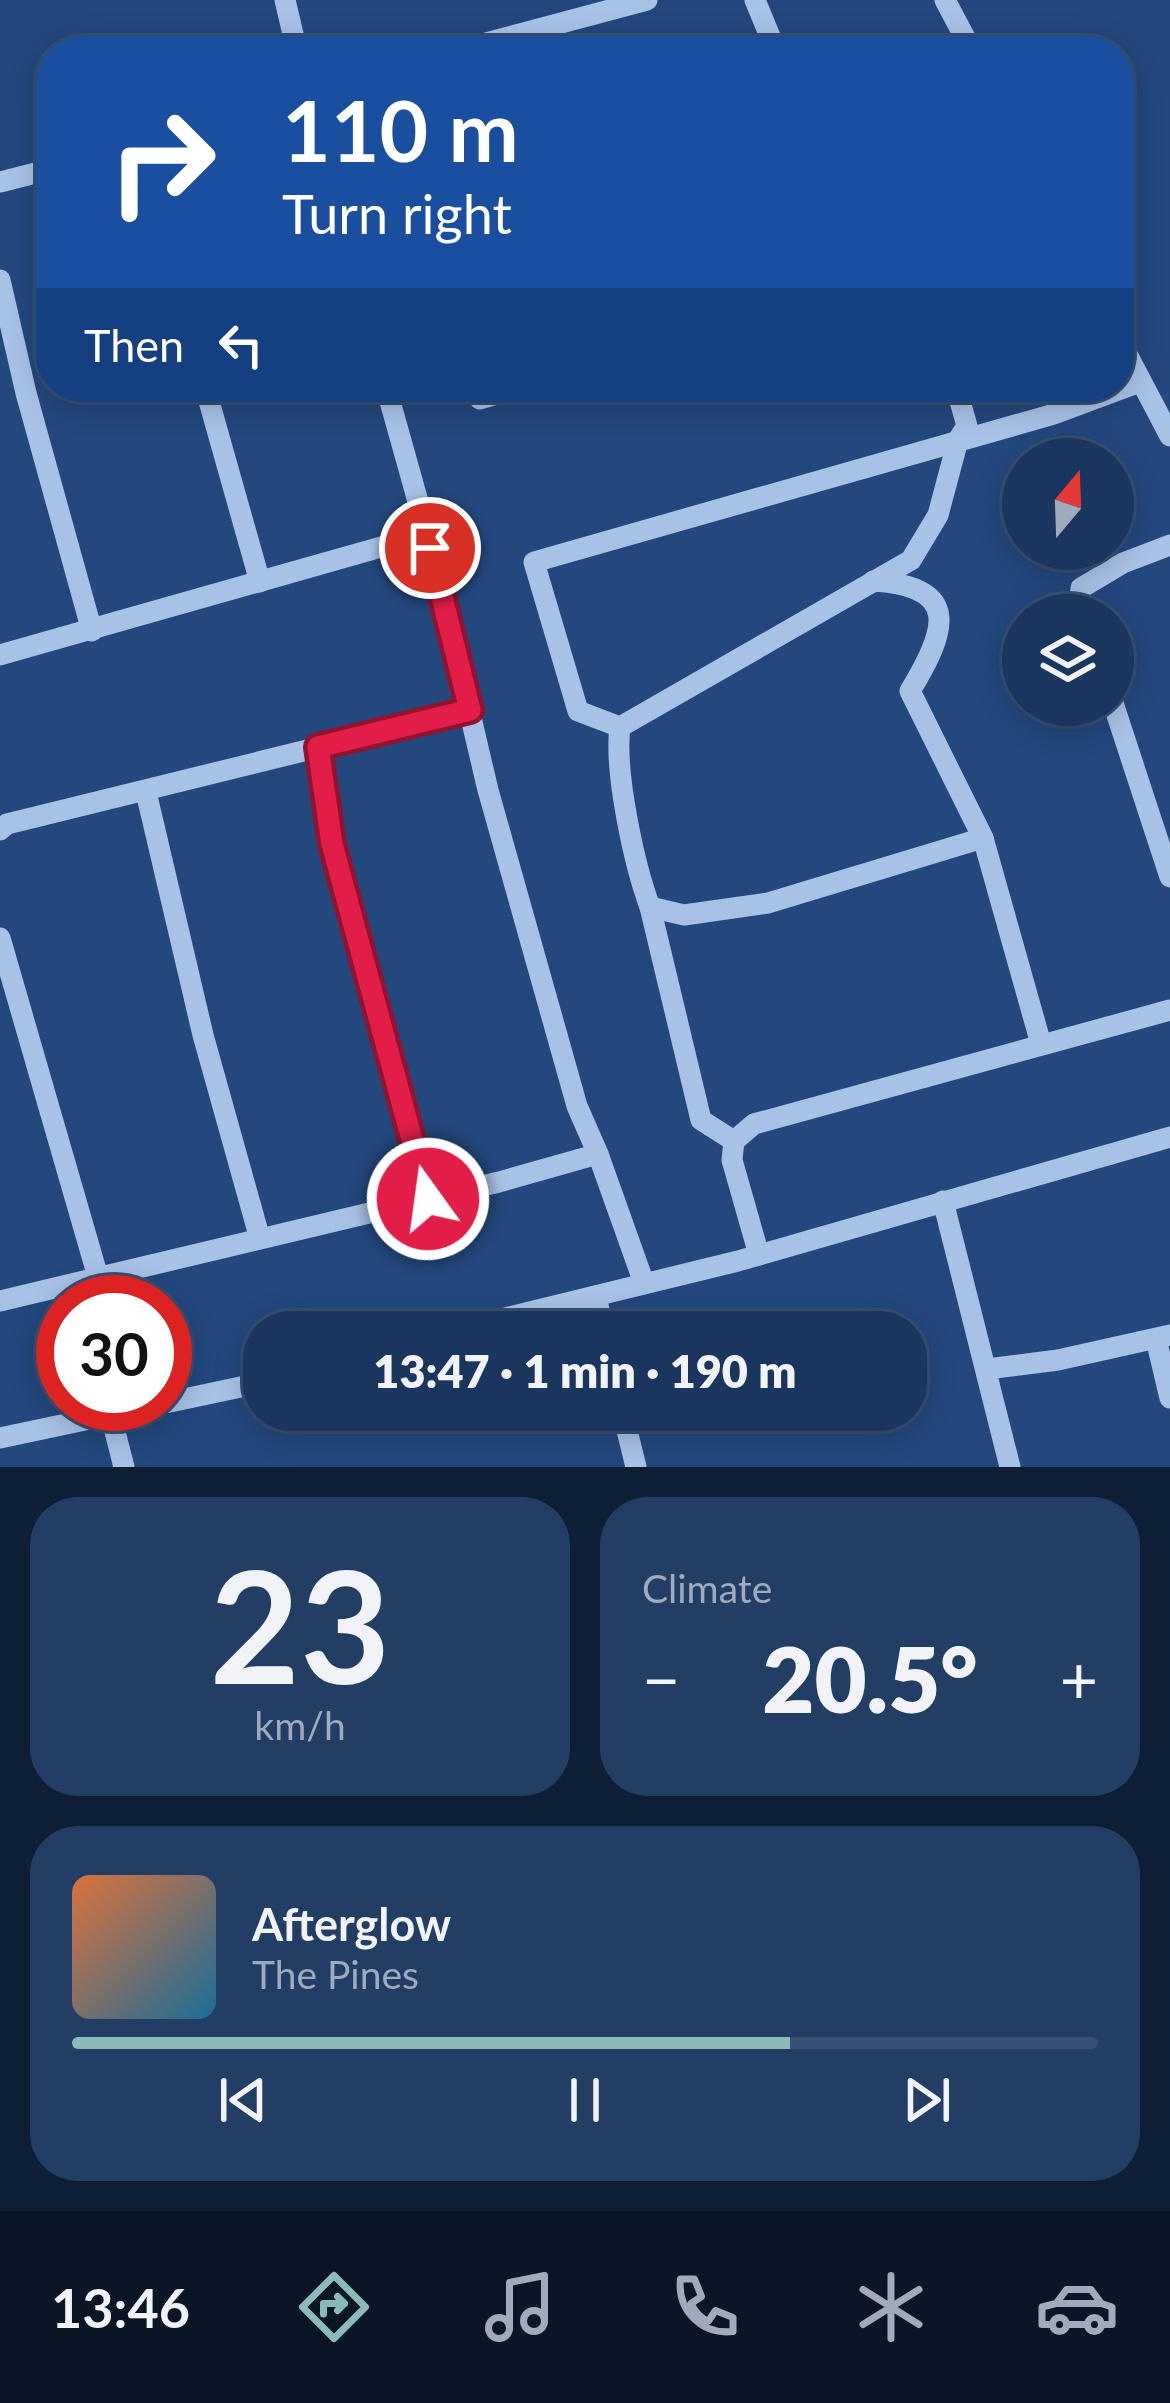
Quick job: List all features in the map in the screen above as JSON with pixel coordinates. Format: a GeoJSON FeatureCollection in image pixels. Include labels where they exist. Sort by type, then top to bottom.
{"type":"FeatureCollection","features":[{"type":"Feature","properties":{"kind":"street"},"geometry":{"type":"LineString","coordinates":[[285,0],[293,36]]}},
{"type":"Feature","properties":{"kind":"street"},"geometry":{"type":"LineString","coordinates":[[512,36],[647,0]]}},
{"type":"Feature","properties":{"kind":"street"},"geometry":{"type":"LineString","coordinates":[[755,0],[770,36]]}},
{"type":"Feature","properties":{"kind":"street"},"geometry":{"type":"LineString","coordinates":[[945,0],[964,36]]}},
{"type":"Feature","properties":{"kind":"street"},"geometry":{"type":"LineString","coordinates":[[0,182],[36,173]]}},
{"type":"Feature","properties":{"kind":"street"},"geometry":{"type":"LineString","coordinates":[[0,280],[92,631]]}},
{"type":"Feature","properties":{"kind":"street"},"geometry":{"type":"LineString","coordinates":[[1134,368],[1170,436]]}},
{"type":"Feature","properties":{"kind":"street"},"geometry":{"type":"LineString","coordinates":[[1134,385],[1141,382]]}},
{"type":"Feature","properties":{"kind":"street"},"geometry":{"type":"LineString","coordinates":[[210,402],[260,582]]}},
{"type":"Feature","properties":{"kind":"street"},"geometry":{"type":"LineString","coordinates":[[390,402],[577,1106],[644,1283]]}},
{"type":"Feature","properties":{"kind":"street"},"geometry":{"type":"LineString","coordinates":[[960,402],[967,426],[958,440],[938,515],[911,560],[620,727],[578,712],[534,562],[958,440],[1054,414],[1087,402]]}},
{"type":"Feature","properties":{"kind":"street"},"geometry":{"type":"LineString","coordinates":[[0,655],[427,534]]}},
{"type":"Feature","properties":{"kind":"street"},"geometry":{"type":"LineString","coordinates":[[1080,594],[1081,588],[1124,563],[1170,545]]}},
{"type":"Feature","properties":{"kind":"street"},"geometry":{"type":"LineString","coordinates":[[872,581],[909,584],[933,602],[940,630],[910,691],[983,838],[1041,1044]]}},
{"type":"Feature","properties":{"kind":"street"},"geometry":{"type":"LineString","coordinates":[[0,830],[7,824],[470,710]]}},
{"type":"Feature","properties":{"kind":"street"},"geometry":{"type":"LineString","coordinates":[[1121,726],[1170,877]]}},
{"type":"Feature","properties":{"kind":"street"},"geometry":{"type":"LineString","coordinates":[[620,727],[616,753],[638,872],[701,1120],[734,1141]]}},
{"type":"Feature","properties":{"kind":"street"},"geometry":{"type":"LineString","coordinates":[[318,747],[332,844],[428,1199]]}},
{"type":"Feature","properties":{"kind":"street"},"geometry":{"type":"LineString","coordinates":[[146,792],[202,1035],[260,1239]]}},
{"type":"Feature","properties":{"kind":"street"},"geometry":{"type":"LineString","coordinates":[[650,907],[684,915],[768,903],[983,838]]}},
{"type":"Feature","properties":{"kind":"street"},"geometry":{"type":"LineString","coordinates":[[0,938],[97,1275]]}},
{"type":"Feature","properties":{"kind":"street"},"geometry":{"type":"LineString","coordinates":[[759,1255],[732,1160],[734,1141],[754,1124],[1170,1010]]}},
{"type":"Feature","properties":{"kind":"street"},"geometry":{"type":"LineString","coordinates":[[532,1311],[759,1255],[1170,1138]]}},
{"type":"Feature","properties":{"kind":"street"},"geometry":{"type":"LineString","coordinates":[[107,1275],[598,1154]]}},
{"type":"Feature","properties":{"kind":"street"},"geometry":{"type":"LineString","coordinates":[[943,1201],[1010,1467]]}},
{"type":"Feature","properties":{"kind":"street"},"geometry":{"type":"LineString","coordinates":[[0,1301],[36,1292]]}},
{"type":"Feature","properties":{"kind":"street"},"geometry":{"type":"LineString","coordinates":[[596,1295],[599,1311]]}},
{"type":"Feature","properties":{"kind":"street"},"geometry":{"type":"LineString","coordinates":[[987,1369],[1058,1360],[1163,1337],[1170,1398]]}},
{"type":"Feature","properties":{"kind":"street"},"geometry":{"type":"LineString","coordinates":[[192,1398],[243,1387]]}},
{"type":"Feature","properties":{"kind":"street"},"geometry":{"type":"LineString","coordinates":[[0,1438],[36,1431]]}},
{"type":"Feature","properties":{"kind":"street"},"geometry":{"type":"LineString","coordinates":[[115,1431],[124,1467]]}},
{"type":"Feature","properties":{"kind":"street"},"geometry":{"type":"LineString","coordinates":[[627,1431],[636,1467]]}},
{"type":"Feature","properties":{"kind":"route"},"geometry":{"type":"LineString","coordinates":[[428,1199],[332,844],[318,747],[470,710],[430,548]]}}]}
